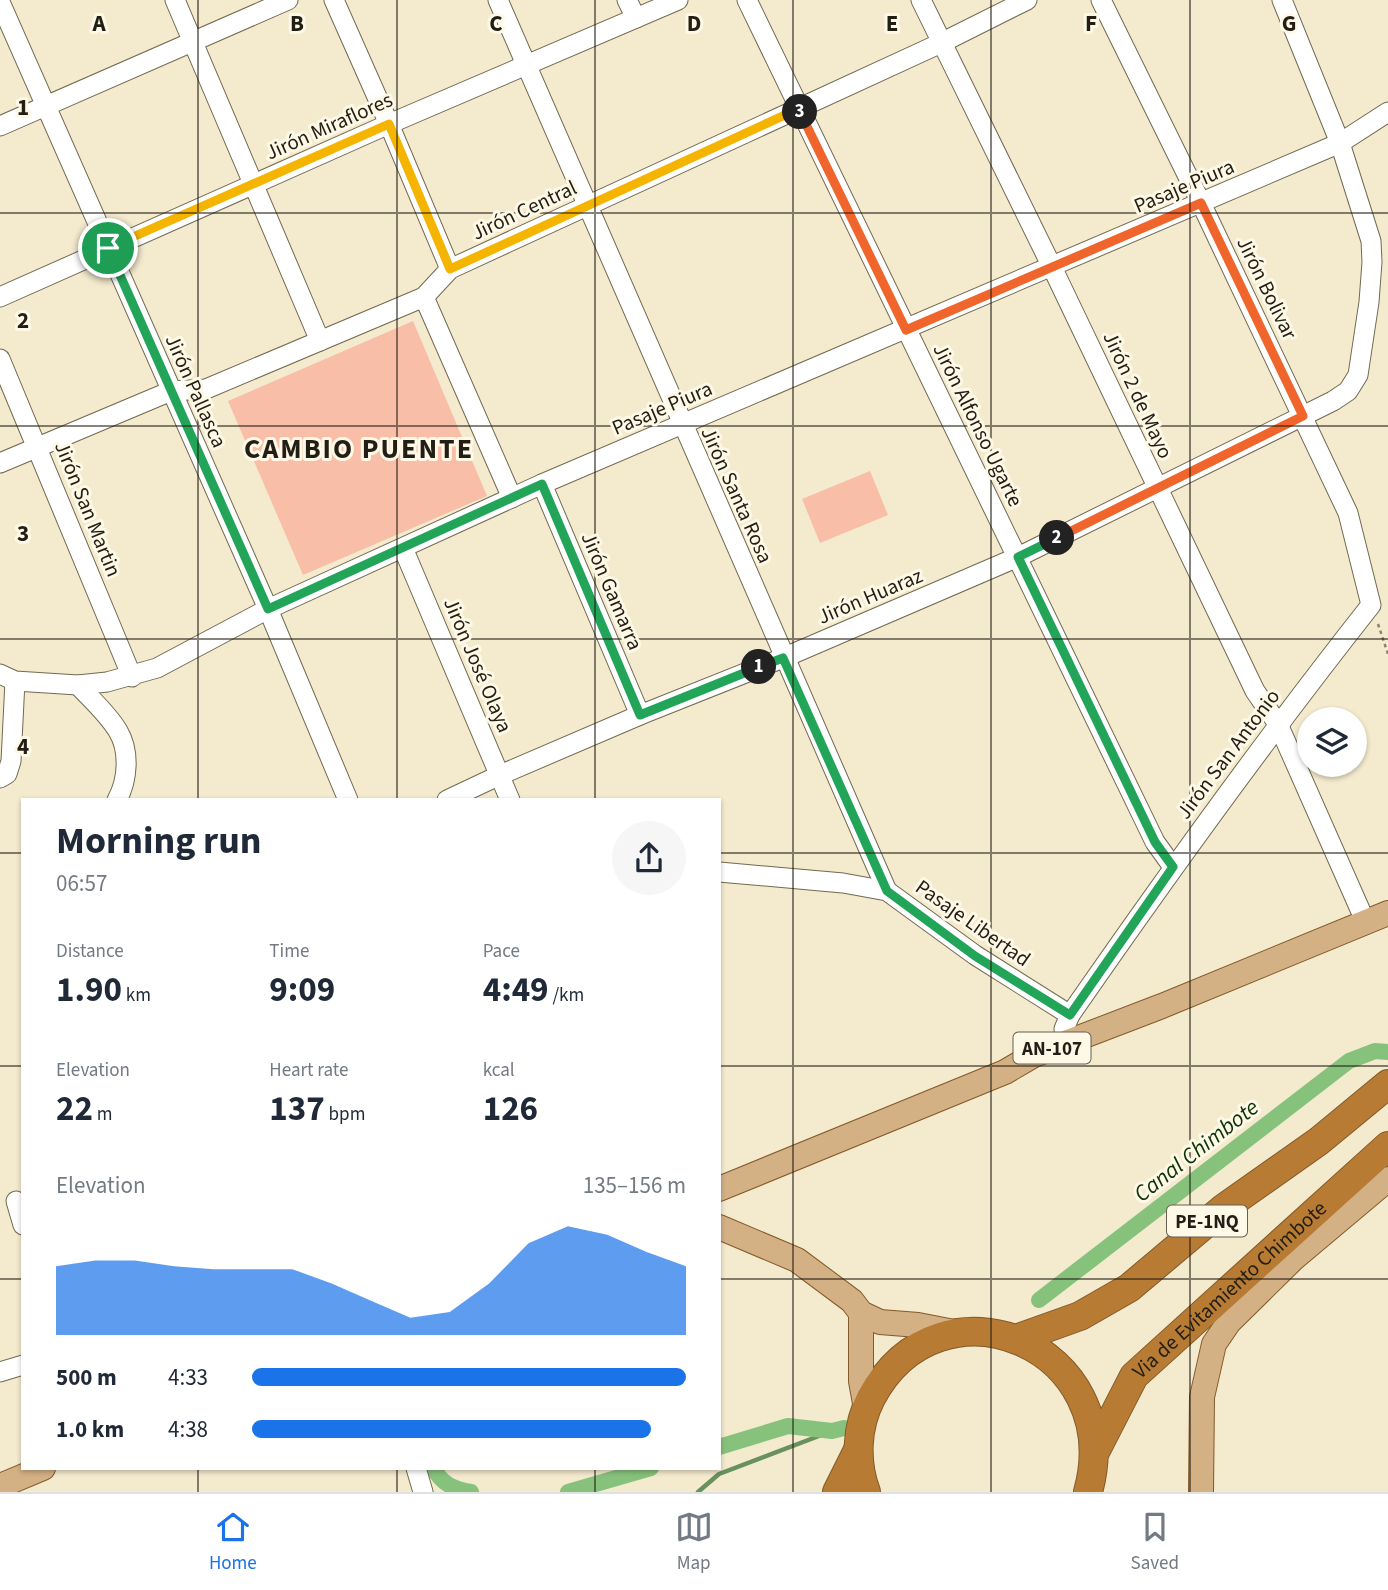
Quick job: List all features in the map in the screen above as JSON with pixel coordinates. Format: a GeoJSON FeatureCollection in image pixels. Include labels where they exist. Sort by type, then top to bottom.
{"type":"FeatureCollection","features":[{"type":"Feature","properties":{"kind":"highway","name":"PE-1NQ"},"geometry":{"type":"LineString","coordinates":[[1016,1339],[1080,1316],[1129,1288],[1224,1208],[1319,1141],[1388,1084]]}},
{"type":"Feature","properties":{"kind":"highway","name":"Via de Evitamiento Chimbote"},"geometry":{"type":"LineString","coordinates":[[1095,1452],[1134,1376],[1388,1146]]}},
{"type":"Feature","properties":{"kind":"highway","name":"PE-1NQ"},"geometry":{"type":"LineString","coordinates":[[866,1492],[858,1450],[860,1429],[866,1409],[881,1381],[902,1358],[929,1341],[959,1333],[988,1332],[1016,1339],[1048,1356],[1074,1382],[1090,1416],[1095,1452],[1088,1492]]}},
{"type":"Feature","properties":{"kind":"highway","name":"PE-1NQ"},"geometry":{"type":"LineString","coordinates":[[837,1492],[858,1450]]}},
{"type":"Feature","properties":{"kind":"main road","name":"AN-107"},"geometry":{"type":"LineString","coordinates":[[721,1188],[992,1077],[1065,1042],[1162,1006],[1377,918]]}},
{"type":"Feature","properties":{"kind":"main road"},"geometry":{"type":"LineString","coordinates":[[1201,1492],[1202,1397],[1214,1344],[1229,1322],[1294,1258],[1388,1179]]}},
{"type":"Feature","properties":{"kind":"main road"},"geometry":{"type":"LineString","coordinates":[[721,1228],[797,1260],[852,1301],[861,1313],[880,1322],[918,1325],[959,1333]]}},
{"type":"Feature","properties":{"kind":"main road"},"geometry":{"type":"LineString","coordinates":[[861,1313],[861,1381],[866,1409]]}},
{"type":"Feature","properties":{"kind":"main road"},"geometry":{"type":"LineString","coordinates":[[0,1486],[38,1470]]}},
{"type":"Feature","properties":{"kind":"street"},"geometry":{"type":"LineString","coordinates":[[175,0],[320,341]]}},
{"type":"Feature","properties":{"kind":"street"},"geometry":{"type":"LineString","coordinates":[[0,127],[288,0]]}},
{"type":"Feature","properties":{"kind":"street"},"geometry":{"type":"LineString","coordinates":[[334,0],[450,269]]}},
{"type":"Feature","properties":{"kind":"street","name":"Jirón Santa Rosa"},"geometry":{"type":"LineString","coordinates":[[498,0],[887,891]]}},
{"type":"Feature","properties":{"kind":"street","name":"Jirón Miraflores"},"geometry":{"type":"LineString","coordinates":[[0,297],[527,65],[632,9],[678,0]]}},
{"type":"Feature","properties":{"kind":"street","name":"Jirón Alfonso Ugarte"},"geometry":{"type":"LineString","coordinates":[[747,0],[1155,842],[1173,867]]}},
{"type":"Feature","properties":{"kind":"street","name":"Jirón 2 de Mayo"},"geometry":{"type":"LineString","coordinates":[[921,0],[1255,691],[1278,724],[1377,918]]}},
{"type":"Feature","properties":{"kind":"street","name":"Jirón Central"},"geometry":{"type":"LineString","coordinates":[[0,463],[171,391],[206,389],[424,297],[450,269],[941,43],[1027,0]]}},
{"type":"Feature","properties":{"kind":"street","name":"Jirón Bolivar"},"geometry":{"type":"LineString","coordinates":[[1101,0],[1348,513],[1371,604]]}},
{"type":"Feature","properties":{"kind":"street"},"geometry":{"type":"LineString","coordinates":[[1282,0],[1340,143],[1371,241],[1372,262],[1358,375],[1349,391],[1303,416]]}},
{"type":"Feature","properties":{"kind":"street","name":"Jirón Pallasca"},"geometry":{"type":"LineString","coordinates":[[0,2],[268,609],[347,798]]}},
{"type":"Feature","properties":{"kind":"street"},"geometry":{"type":"LineString","coordinates":[[1340,143],[1388,112]]}},
{"type":"Feature","properties":{"kind":"street","name":"Pasaje Piura"},"geometry":{"type":"LineString","coordinates":[[8,677],[78,685],[132,677],[166,664],[268,609],[542,484],[1340,143]]}},
{"type":"Feature","properties":{"kind":"street"},"geometry":{"type":"LineString","coordinates":[[424,297],[512,498]]}},
{"type":"Feature","properties":{"kind":"street","name":"Jirón San Martin"},"geometry":{"type":"LineString","coordinates":[[0,359],[132,677]]}},
{"type":"Feature","properties":{"kind":"street","name":"Jirón Huaraz"},"geometry":{"type":"LineString","coordinates":[[451,798],[640,715],[783,658],[1018,557],[1303,416]]}},
{"type":"Feature","properties":{"kind":"street","name":"Jirón Gamarra"},"geometry":{"type":"LineString","coordinates":[[542,484],[640,715]]}},
{"type":"Feature","properties":{"kind":"street","name":"Jirón José Olaya"},"geometry":{"type":"LineString","coordinates":[[403,548],[509,798]]}},
{"type":"Feature","properties":{"kind":"street","name":"Jirón San Antonio"},"geometry":{"type":"LineString","coordinates":[[1065,1042],[1064,1029],[1070,1015],[1173,867],[1278,724],[1371,604]]}},
{"type":"Feature","properties":{"kind":"street"},"geometry":{"type":"LineString","coordinates":[[0,778],[7,774],[11,761],[8,677]]}},
{"type":"Feature","properties":{"kind":"street"},"geometry":{"type":"LineString","coordinates":[[78,685],[119,731],[125,751],[126,776],[118,798]]}},
{"type":"Feature","properties":{"kind":"street","name":"Pasaje Libertad"},"geometry":{"type":"LineString","coordinates":[[721,872],[843,883],[887,891],[975,956],[1070,1015]]}},
{"type":"Feature","properties":{"kind":"street"},"geometry":{"type":"LineString","coordinates":[[16,1201],[21,1219]]}},
{"type":"Feature","properties":{"kind":"street"},"geometry":{"type":"LineString","coordinates":[[0,1372],[21,1367]]}},
{"type":"Feature","properties":{"kind":"street"},"geometry":{"type":"LineString","coordinates":[[417,1470],[423,1492]]}},
{"type":"Feature","properties":{"kind":"path"},"geometry":{"type":"LineString","coordinates":[[1371,604],[1388,654]]}},
{"type":"Feature","properties":{"kind":"shaded area"},"geometry":{"type":"Polygon","coordinates":[[[413,321],[487,496],[303,575],[228,401],[413,321]]]}},
{"type":"Feature","properties":{"kind":"shaded area"},"geometry":{"type":"Polygon","coordinates":[[[870,471],[888,515],[820,543],[802,499],[870,471]]]}},
{"type":"Feature","properties":{"kind":"waterway","name":"Canal Chimbote"},"geometry":{"type":"LineString","coordinates":[[1039,1300],[1349,1061],[1375,1051],[1388,1052]]}},
{"type":"Feature","properties":{"kind":"waterway","name":"Canal Chimbote"},"geometry":{"type":"LineString","coordinates":[[721,1446],[788,1426],[832,1431],[844,1428]]}},
{"type":"Feature","properties":{"kind":"waterway"},"geometry":{"type":"LineString","coordinates":[[698,1492],[719,1474],[832,1431]]}},
{"type":"Feature","properties":{"kind":"waterway","name":"Canal Chimbote"},"geometry":{"type":"LineString","coordinates":[[435,1470],[449,1485],[471,1492]]}},
{"type":"Feature","properties":{"kind":"waterway","name":"Canal Chimbote"},"geometry":{"type":"LineString","coordinates":[[568,1492],[644,1470]]}},
{"type":"Feature","properties":{"kind":"district","name":"CAMBIO PUENTE"},"geometry":{"type":"Point","coordinates":[359,448]}},
{"type":"Feature","properties":{"kind":"route"},"geometry":{"type":"LineString","coordinates":[[798,109],[906,330],[1201,203],[1303,416],[1018,557],[1155,842],[1173,867],[1070,1015],[975,956],[887,891],[783,658],[640,715],[542,484],[268,609],[108,248],[389,124],[450,269],[798,109]]}}]}
